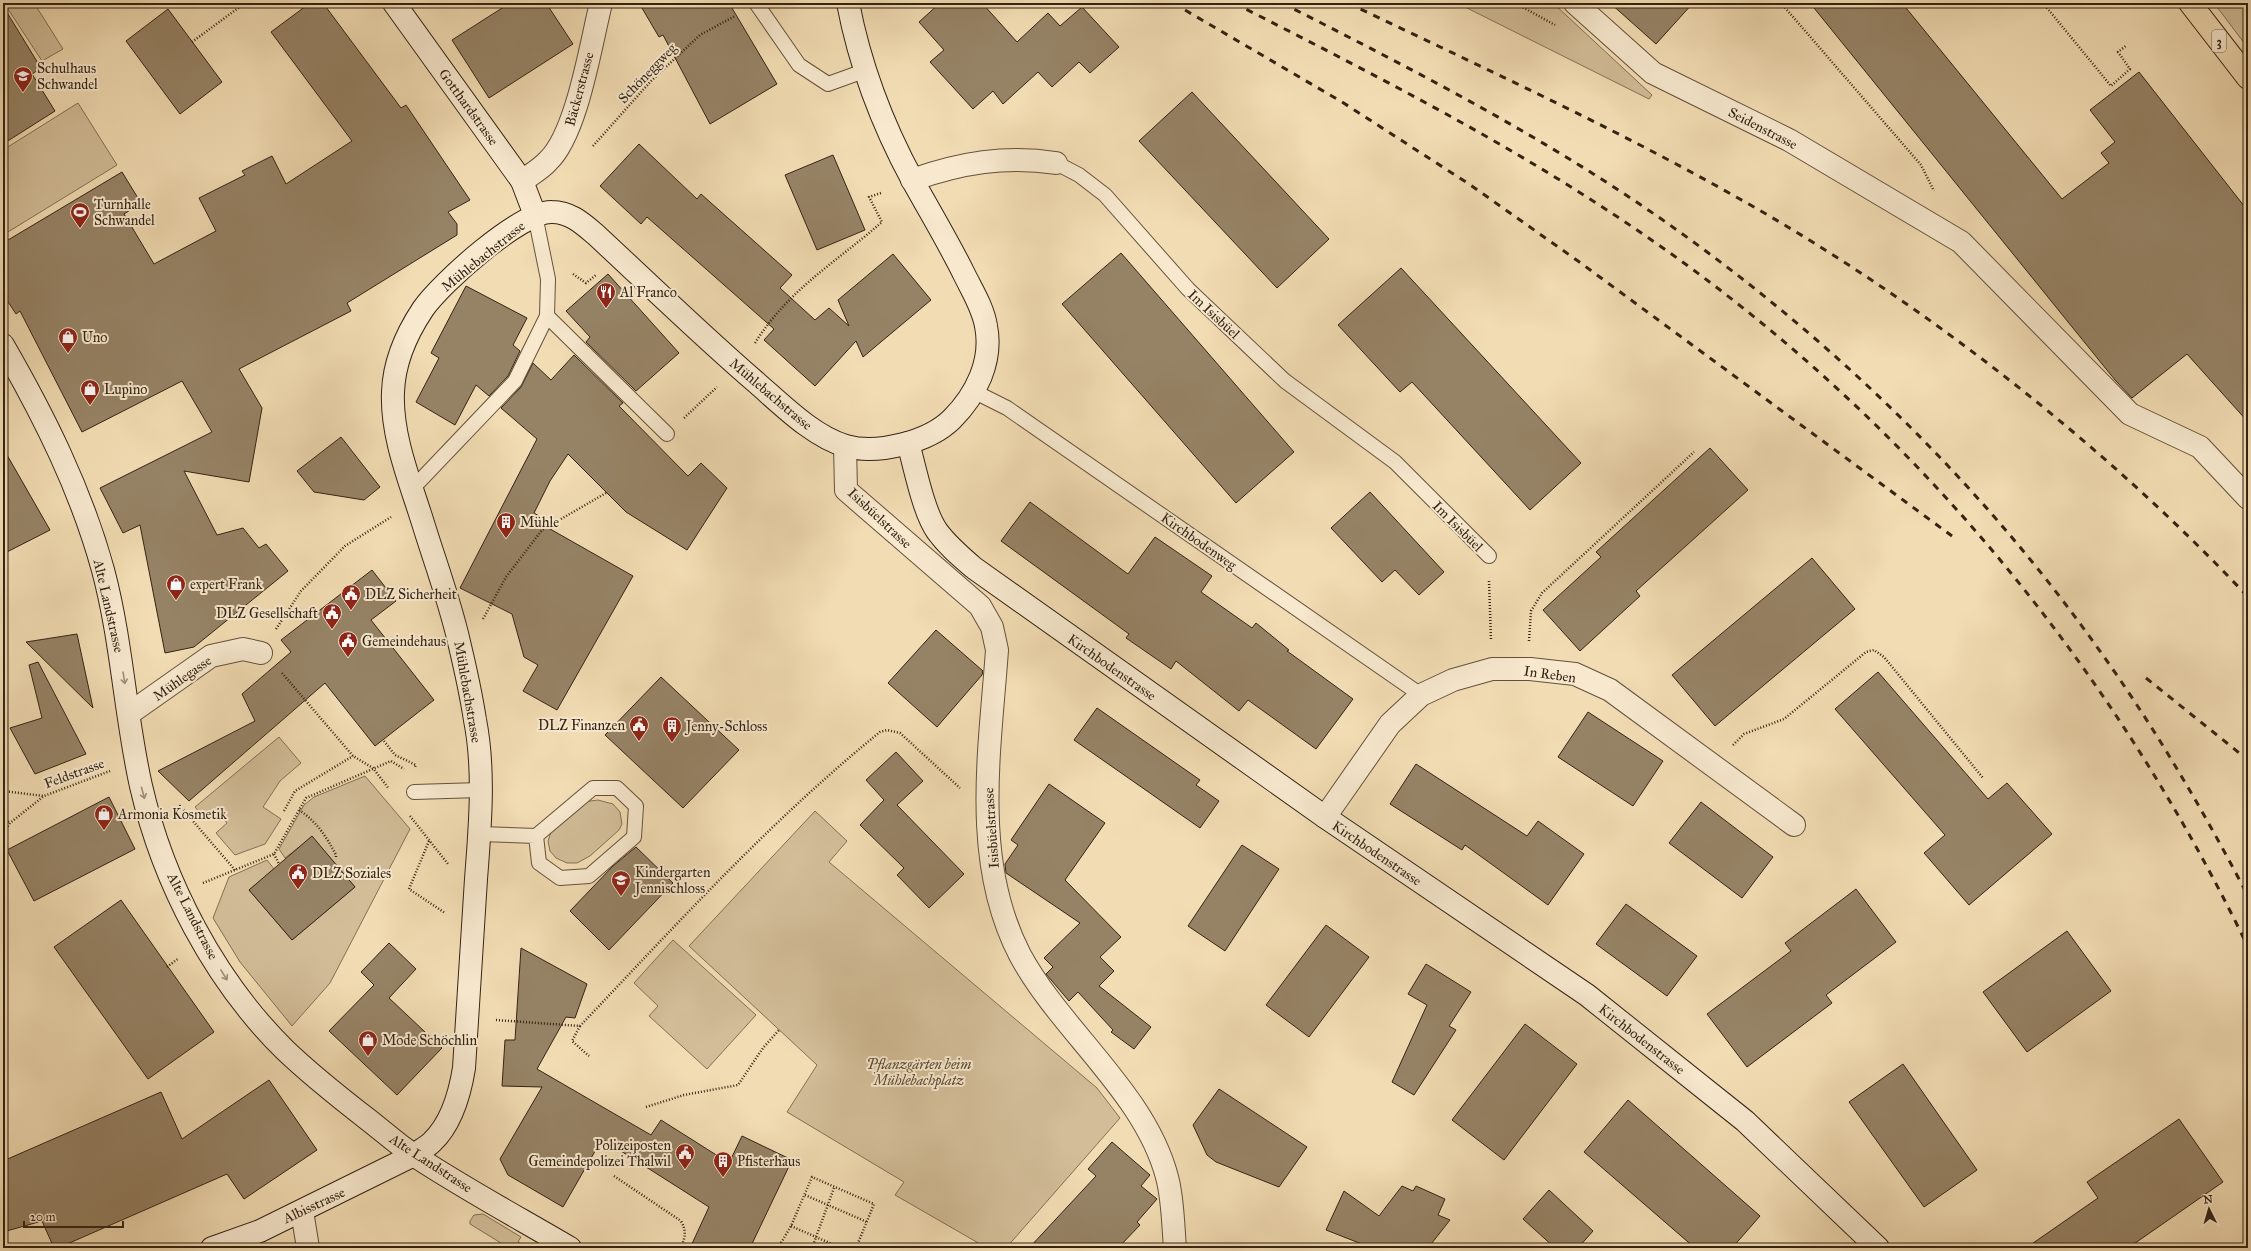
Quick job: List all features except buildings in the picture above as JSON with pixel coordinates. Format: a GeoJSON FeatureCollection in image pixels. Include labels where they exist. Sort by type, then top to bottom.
{"type":"FeatureCollection","features":[{"type":"Feature","properties":{"kind":"main road","name":"3"},"geometry":{"type":"LineString","coordinates":[[2190,3],[2248,78]]}},
{"type":"Feature","properties":{"kind":"street","name":"Gotthardstrasse"},"geometry":{"type":"LineString","coordinates":[[394,3],[522,181],[535,215]]}},
{"type":"Feature","properties":{"kind":"street","name":"Bäckerstrasse"},"geometry":{"type":"LineString","coordinates":[[522,181],[549,161],[567,133],[576,106],[601,3]]}},
{"type":"Feature","properties":{"kind":"street","name":"Mühlebachstrasse"},"geometry":{"type":"LineString","coordinates":[[414,1155],[432,1142],[443,1126],[456,1102],[461,1086],[464,1068],[479,834],[480,790],[476,723],[459,640],[400,448],[393,410],[392,392],[395,372],[402,349],[424,308],[438,291],[514,226],[535,215],[551,211],[565,214],[580,220],[736,365],[806,426],[845,446],[887,448],[908,443],[948,423],[964,407],[975,392],[982,376],[987,348],[986,326],[972,289],[912,180],[876,104],[864,71],[848,3]]}},
{"type":"Feature","properties":{"kind":"street","name":"Seidenstrasse"},"geometry":{"type":"LineString","coordinates":[[1575,3],[1653,73],[1789,140],[1961,242],[2130,414],[2200,447],[2248,498]]}},
{"type":"Feature","properties":{"kind":"street","name":"Im Isisbüel"},"geometry":{"type":"LineString","coordinates":[[912,180],[934,172],[987,160],[1017,158],[1056,163]]}},
{"type":"Feature","properties":{"kind":"street","name":"Alte Landstrasse"},"geometry":{"type":"LineString","coordinates":[[3,345],[31,394],[63,460],[86,513],[103,572],[118,636],[142,786],[155,834],[176,890],[202,940],[230,984],[285,1050],[351,1106],[414,1155],[570,1248]]}},
{"type":"Feature","properties":{"kind":"street","name":"Kirchbodenstrasse"},"geometry":{"type":"LineString","coordinates":[[908,443],[923,497],[936,529],[952,548],[974,568],[1325,817],[1587,995],[1745,1121],[1878,1248]]}},
{"type":"Feature","properties":{"kind":"street","name":"Isisbüelstrasse"},"geometry":{"type":"LineString","coordinates":[[845,446],[846,490],[980,606],[992,627],[997,650],[986,801],[991,862],[1003,910],[1020,954],[1045,996],[1133,1106],[1155,1142],[1168,1177],[1175,1248]]}},
{"type":"Feature","properties":{"kind":"street","name":"Mühlegasse"},"geometry":{"type":"LineString","coordinates":[[130,713],[211,656],[243,649],[261,653]]}},
{"type":"Feature","properties":{"kind":"street","name":"In Reben"},"geometry":{"type":"LineString","coordinates":[[1325,817],[1390,724],[1421,695],[1453,680],[1492,670],[1530,669],[1574,674],[1610,690],[1794,825]]}},
{"type":"Feature","properties":{"kind":"street","name":"Albisstrasse"},"geometry":{"type":"LineString","coordinates":[[212,1248],[260,1231],[414,1155]]}},
{"type":"Feature","properties":{"kind":"street"},"geometry":{"type":"LineString","coordinates":[[302,1211],[308,1248]]}},
{"type":"Feature","properties":{"kind":"lane"},"geometry":{"type":"LineString","coordinates":[[756,3],[799,65],[828,84],[864,71]]}},
{"type":"Feature","properties":{"kind":"lane","name":"Im Isisbüel"},"geometry":{"type":"LineString","coordinates":[[1056,163],[1079,175],[1104,195],[1188,289],[1274,370],[1285,380],[1395,462],[1489,556]]}},
{"type":"Feature","properties":{"kind":"lane"},"geometry":{"type":"LineString","coordinates":[[413,488],[515,381],[547,316],[548,279],[535,215]]}},
{"type":"Feature","properties":{"kind":"lane"},"geometry":{"type":"LineString","coordinates":[[547,316],[667,434]]}},
{"type":"Feature","properties":{"kind":"lane","name":"Kirchbodenweg"},"geometry":{"type":"LineString","coordinates":[[975,392],[1007,408],[1421,695]]}},
{"type":"Feature","properties":{"kind":"lane"},"geometry":{"type":"LineString","coordinates":[[479,834],[536,836],[593,788],[617,788],[636,806],[634,837],[589,876],[560,878],[539,863],[536,836]]}},
{"type":"Feature","properties":{"kind":"lane"},"geometry":{"type":"LineString","coordinates":[[414,792],[480,790]]}},
{"type":"Feature","properties":{"kind":"path"},"geometry":{"type":"LineString","coordinates":[[192,42],[245,3]]}},
{"type":"Feature","properties":{"kind":"path","name":"Schöneggweg"},"geometry":{"type":"LineString","coordinates":[[588,152],[651,81],[700,35],[756,3]]}},
{"type":"Feature","properties":{"kind":"path"},"geometry":{"type":"LineString","coordinates":[[1781,3],[1921,165],[1935,193]]}},
{"type":"Feature","properties":{"kind":"path"},"geometry":{"type":"LineString","coordinates":[[2043,3],[2111,86],[2130,69],[2118,52],[2127,45]]}},
{"type":"Feature","properties":{"kind":"path"},"geometry":{"type":"LineString","coordinates":[[754,346],[767,324],[793,294],[882,222],[869,198],[881,192]]}},
{"type":"Feature","properties":{"kind":"path"},"geometry":{"type":"LineString","coordinates":[[667,434],[721,383]]}},
{"type":"Feature","properties":{"kind":"path"},"geometry":{"type":"LineString","coordinates":[[1529,644],[1528,630],[1531,611],[1542,593],[1694,452]]}},
{"type":"Feature","properties":{"kind":"path"},"geometry":{"type":"LineString","coordinates":[[482,622],[506,577],[542,530],[606,493]]}},
{"type":"Feature","properties":{"kind":"path"},"geometry":{"type":"LineString","coordinates":[[392,516],[345,546],[301,591],[261,653],[273,662],[353,756],[373,768],[392,793]]}},
{"type":"Feature","properties":{"kind":"path"},"geometry":{"type":"LineString","coordinates":[[1489,556],[1491,646]]}},
{"type":"Feature","properties":{"kind":"path"},"geometry":{"type":"LineString","coordinates":[[1714,766],[1744,734],[1784,719],[1866,652],[1874,650],[1884,657],[1982,778]]}},
{"type":"Feature","properties":{"kind":"path"},"geometry":{"type":"LineString","coordinates":[[589,1056],[572,1042],[580,1026],[743,855],[839,766],[880,732],[887,730],[900,733],[967,795],[986,801]]}},
{"type":"Feature","properties":{"kind":"path"},"geometry":{"type":"LineString","coordinates":[[384,741],[395,755],[416,765],[414,770]]}},
{"type":"Feature","properties":{"kind":"path"},"geometry":{"type":"LineString","coordinates":[[284,811],[295,791],[353,756]]}},
{"type":"Feature","properties":{"kind":"path"},"geometry":{"type":"LineString","coordinates":[[196,886],[274,854],[306,798],[391,761],[408,771]]}},
{"type":"Feature","properties":{"kind":"path","name":"Feldstrasse"},"geometry":{"type":"LineString","coordinates":[[4,791],[44,796],[113,770]]}},
{"type":"Feature","properties":{"kind":"path"},"geometry":{"type":"LineString","coordinates":[[3,796],[4,791]]}},
{"type":"Feature","properties":{"kind":"path"},"geometry":{"type":"LineString","coordinates":[[3,834],[10,823],[44,796]]}},
{"type":"Feature","properties":{"kind":"path"},"geometry":{"type":"LineString","coordinates":[[174,809],[180,806],[235,870]]}},
{"type":"Feature","properties":{"kind":"path"},"geometry":{"type":"LineString","coordinates":[[299,810],[313,820],[329,842],[336,855],[336,858]]}},
{"type":"Feature","properties":{"kind":"path"},"geometry":{"type":"LineString","coordinates":[[406,811],[450,866]]}},
{"type":"Feature","properties":{"kind":"path"},"geometry":{"type":"LineString","coordinates":[[3,818],[10,823]]}},
{"type":"Feature","properties":{"kind":"path"},"geometry":{"type":"LineString","coordinates":[[429,841],[409,890],[447,914]]}},
{"type":"Feature","properties":{"kind":"path"},"geometry":{"type":"LineString","coordinates":[[274,854],[279,864]]}},
{"type":"Feature","properties":{"kind":"path"},"geometry":{"type":"LineString","coordinates":[[488,1020],[580,1026]]}},
{"type":"Feature","properties":{"kind":"path"},"geometry":{"type":"LineString","coordinates":[[646,1107],[684,1095],[738,1085],[762,1048],[779,1030]]}},
{"type":"Feature","properties":{"kind":"path"},"geometry":{"type":"LineString","coordinates":[[614,1176],[681,1222],[686,1229],[686,1237],[680,1248]]}},
{"type":"Feature","properties":{"kind":"path"},"geometry":{"type":"LineString","coordinates":[[778,1248],[805,1195],[812,1177],[834,1188],[874,1204],[856,1248]]}},
{"type":"Feature","properties":{"kind":"path"},"geometry":{"type":"LineString","coordinates":[[812,1248],[834,1188]]}},
{"type":"Feature","properties":{"kind":"path"},"geometry":{"type":"LineString","coordinates":[[805,1195],[867,1222]]}},
{"type":"Feature","properties":{"kind":"path"},"geometry":{"type":"LineString","coordinates":[[790,1226],[841,1248]]}},
{"type":"Feature","properties":{"kind":"path"},"geometry":{"type":"LineString","coordinates":[[780,1243],[790,1248]]}},
{"type":"Feature","properties":{"kind":"green space"},"geometry":{"type":"Polygon","coordinates":[[[4,3],[34,3],[63,49],[42,61],[4,3]]]}},
{"type":"Feature","properties":{"kind":"green space"},"geometry":{"type":"Polygon","coordinates":[[[1450,3],[1553,3],[1652,95],[1649,99],[1465,7],[1450,3]]]}},
{"type":"Feature","properties":{"kind":"green space"},"geometry":{"type":"Polygon","coordinates":[[[2214,3],[2248,3],[2248,48],[2214,3]]]}},
{"type":"Feature","properties":{"kind":"green space"},"geometry":{"type":"Polygon","coordinates":[[[78,103],[117,165],[3,235],[3,150],[78,103]]]}},
{"type":"Feature","properties":{"kind":"green space"},"geometry":{"type":"Polygon","coordinates":[[[279,737],[301,763],[280,781],[263,807],[281,819],[265,844],[235,855],[216,833],[227,823],[215,809],[204,818],[195,807],[279,737]]]}},
{"type":"Feature","properties":{"kind":"green space"},"geometry":{"type":"Polygon","coordinates":[[[365,776],[410,829],[330,983],[292,1026],[240,962],[213,918],[229,877],[267,860],[274,869],[249,890],[292,940],[355,887],[312,837],[285,858],[279,849],[304,805],[314,797],[365,776]]]}},
{"type":"Feature","properties":{"kind":"green space"},"geometry":{"type":"Polygon","coordinates":[[[598,800],[613,804],[620,812],[622,824],[619,830],[590,856],[577,863],[567,863],[556,858],[550,851],[548,841],[551,832],[583,802],[598,800]]]}},
{"type":"Feature","properties":{"kind":"green space","name":"Pflanzgärten beim Mühlebachplatz"},"geometry":{"type":"Polygon","coordinates":[[[815,811],[847,841],[829,862],[1097,1088],[1120,1118],[1006,1248],[987,1248],[895,1195],[904,1182],[787,1112],[817,1065],[689,946],[815,811]]]}},
{"type":"Feature","properties":{"kind":"green space"},"geometry":{"type":"Polygon","coordinates":[[[673,940],[756,1015],[707,1069],[649,1016],[658,1006],[634,983],[673,940]]]}},
{"type":"Feature","properties":{"kind":"green space"},"geometry":{"type":"Polygon","coordinates":[[[483,1214],[521,1237],[518,1242],[530,1248],[509,1248],[470,1224],[470,1221],[474,1215],[483,1214]]]}},
{"type":"Feature","properties":{"kind":"railway"},"geometry":{"type":"LineString","coordinates":[[1173,3],[1342,102],[1469,184],[1578,261],[1952,536]]}},
{"type":"Feature","properties":{"kind":"railway"},"geometry":{"type":"LineString","coordinates":[[1234,3],[1474,129],[1567,185],[1613,214],[1714,286],[1809,363],[1898,447],[1981,537],[2057,632],[2127,732],[2191,837],[2248,947]]}},
{"type":"Feature","properties":{"kind":"railway"},"geometry":{"type":"LineString","coordinates":[[1282,3],[1464,98],[1554,150],[1641,205],[1707,252],[1771,301],[1892,409],[1949,466],[2003,527],[2054,589],[2102,654],[2161,742],[2197,803],[2248,896]]}},
{"type":"Feature","properties":{"kind":"railway"},"geometry":{"type":"LineString","coordinates":[[1348,3],[1642,146],[1738,198],[1806,238],[1874,282],[1942,329],[2008,379],[2072,431],[2134,485],[2192,540],[2248,597]]}},
{"type":"Feature","properties":{"kind":"railway"},"geometry":{"type":"LineString","coordinates":[[2146,678],[2248,760]]}},
{"type":"Feature","properties":{"kind":"place","name":"Schulhaus Schwandel"},"geometry":{"type":"Point","coordinates":[23,93]}},
{"type":"Feature","properties":{"kind":"place","name":"Turnhalle Schwandel"},"geometry":{"type":"Point","coordinates":[80,229]}},
{"type":"Feature","properties":{"kind":"place","name":"Al Franco"},"geometry":{"type":"Point","coordinates":[606,309]}},
{"type":"Feature","properties":{"kind":"place","name":"Uno"},"geometry":{"type":"Point","coordinates":[68,354]}},
{"type":"Feature","properties":{"kind":"place","name":"Lupino"},"geometry":{"type":"Point","coordinates":[90,406]}},
{"type":"Feature","properties":{"kind":"place","name":"Mühle"},"geometry":{"type":"Point","coordinates":[506,539]}},
{"type":"Feature","properties":{"kind":"place","name":"expert Frank"},"geometry":{"type":"Point","coordinates":[176,601]}},
{"type":"Feature","properties":{"kind":"place","name":"DLZ Sicherheit"},"geometry":{"type":"Point","coordinates":[351,611]}},
{"type":"Feature","properties":{"kind":"place","name":"DLZ Gesellschaft"},"geometry":{"type":"Point","coordinates":[332,630]}},
{"type":"Feature","properties":{"kind":"place","name":"Gemeindehaus"},"geometry":{"type":"Point","coordinates":[348,658]}},
{"type":"Feature","properties":{"kind":"place","name":"DLZ Finanzen"},"geometry":{"type":"Point","coordinates":[639,742]}},
{"type":"Feature","properties":{"kind":"place","name":"Jenny-Schloss"},"geometry":{"type":"Point","coordinates":[672,743]}},
{"type":"Feature","properties":{"kind":"place","name":"Armonia Kosmetik"},"geometry":{"type":"Point","coordinates":[104,831]}},
{"type":"Feature","properties":{"kind":"place","name":"DLZ Soziales"},"geometry":{"type":"Point","coordinates":[298,890]}},
{"type":"Feature","properties":{"kind":"place","name":"Kindergarten Jennischloss"},"geometry":{"type":"Point","coordinates":[621,897]}},
{"type":"Feature","properties":{"kind":"place","name":"Mode Schöchlin"},"geometry":{"type":"Point","coordinates":[368,1057]}},
{"type":"Feature","properties":{"kind":"place","name":"Polizeiposten Gemeindepolizei Thalwil"},"geometry":{"type":"Point","coordinates":[685,1170]}},
{"type":"Feature","properties":{"kind":"place","name":"Pfisterhaus"},"geometry":{"type":"Point","coordinates":[723,1178]}}]}
